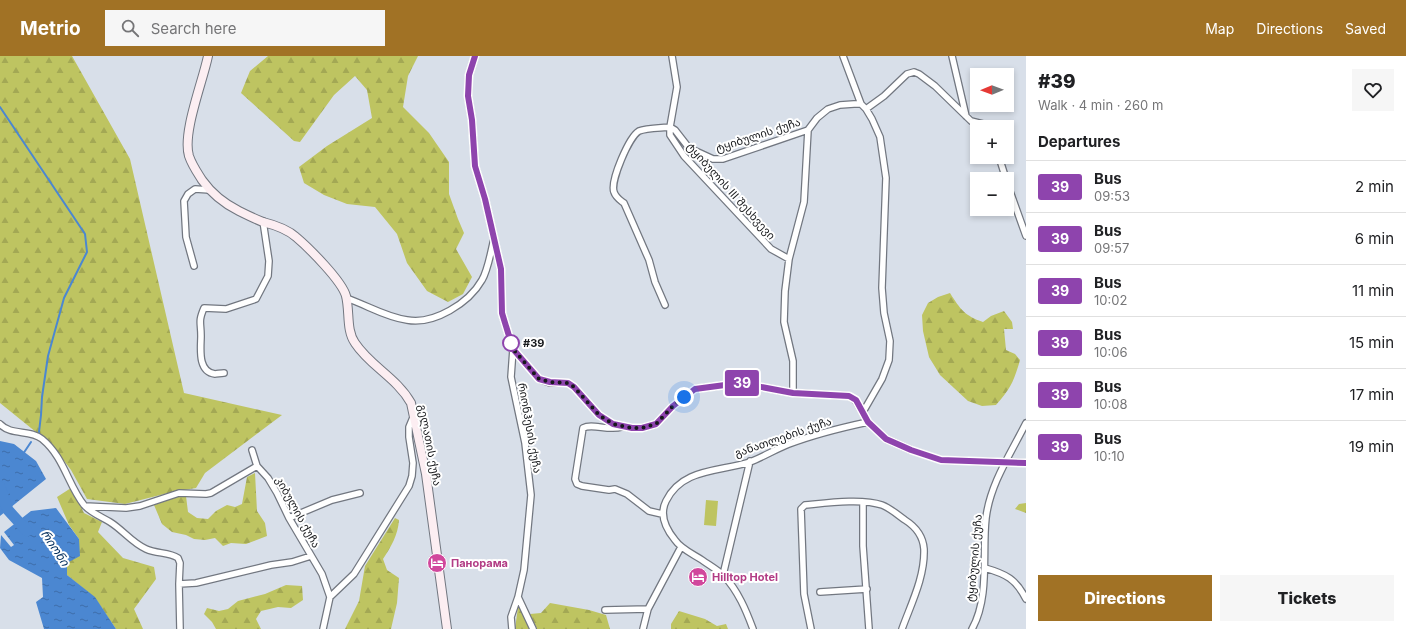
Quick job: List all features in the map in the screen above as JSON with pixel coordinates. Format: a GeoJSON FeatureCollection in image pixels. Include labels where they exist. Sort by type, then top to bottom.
{"type":"FeatureCollection","features":[{"type":"Feature","properties":{"kind":"main road","name":"გელათის ქუჩა"},"geometry":{"type":"LineString","coordinates":[[208,56],[190,125],[188,155],[194,168],[210,190],[226,204],[295,236],[333,274],[343,289],[346,298],[349,328],[354,342],[405,392],[411,403],[426,474],[447,629]]}},
{"type":"Feature","properties":{"kind":"street"},"geometry":{"type":"LineString","coordinates":[[475,56],[469,75],[468,96],[472,120],[475,166],[495,238],[501,269],[502,313],[513,349],[539,379],[550,382],[568,383],[574,387],[599,415],[613,424],[632,428],[642,428],[656,424],[673,406],[695,389],[740,383],[793,393],[849,396],[856,400],[868,422],[886,439],[911,450],[941,460],[1026,463]]}},
{"type":"Feature","properties":{"kind":"street"},"geometry":{"type":"LineString","coordinates":[[664,305],[655,282],[649,260],[624,203],[616,198],[613,191],[613,184],[619,166],[633,136],[640,130],[670,127],[677,87],[672,56]]}},
{"type":"Feature","properties":{"kind":"street"},"geometry":{"type":"LineString","coordinates":[[843,56],[861,104],[866,110],[880,137],[886,178],[882,288],[884,313],[890,341],[889,360],[882,379],[863,412]]}},
{"type":"Feature","properties":{"kind":"street"},"geometry":{"type":"LineString","coordinates":[[952,56],[966,117]]}},
{"type":"Feature","properties":{"kind":"street"},"geometry":{"type":"LineString","coordinates":[[866,110],[908,74],[914,72],[935,86],[970,120]]}},
{"type":"Feature","properties":{"kind":"street","name":"ტყიბულის ქუჩა"},"geometry":{"type":"LineString","coordinates":[[670,127],[675,130],[689,148],[713,159],[723,159],[808,130],[817,118],[828,109],[840,105],[861,104]]}},
{"type":"Feature","properties":{"kind":"street","name":"ტყიბულის III შესხვევი"},"geometry":{"type":"LineString","coordinates":[[670,127],[670,135],[684,156],[771,249],[789,259]]}},
{"type":"Feature","properties":{"kind":"street"},"geometry":{"type":"LineString","coordinates":[[793,393],[793,361],[784,322],[785,291],[789,259],[804,202],[808,130]]}},
{"type":"Feature","properties":{"kind":"street"},"geometry":{"type":"LineString","coordinates":[[194,266],[186,237],[184,201],[188,194],[195,189],[210,190]]}},
{"type":"Feature","properties":{"kind":"street"},"geometry":{"type":"LineString","coordinates":[[1014,201],[1025,229],[1026,236]]}},
{"type":"Feature","properties":{"kind":"street"},"geometry":{"type":"LineString","coordinates":[[224,373],[214,374],[208,371],[203,364],[200,352],[201,335],[199,322],[204,308],[226,309],[256,299],[268,276],[269,261],[263,221]]}},
{"type":"Feature","properties":{"kind":"street"},"geometry":{"type":"LineString","coordinates":[[346,298],[390,316],[408,321],[426,320],[448,311],[466,300],[475,291],[483,279],[495,238]]}},
{"type":"Feature","properties":{"kind":"street","name":"რიონჰესის ქუჩა"},"geometry":{"type":"LineString","coordinates":[[512,629],[512,617],[524,570],[531,495],[525,443],[511,377],[513,349]]}},
{"type":"Feature","properties":{"kind":"street"},"geometry":{"type":"LineString","coordinates":[[323,629],[330,597],[354,574],[409,486],[412,476],[413,463],[409,427],[414,415]]}},
{"type":"Feature","properties":{"kind":"street","name":"განათლების ქუჩა"},"geometry":{"type":"LineString","coordinates":[[662,514],[670,492],[685,479],[699,473],[750,462],[788,444],[822,432],[868,422]]}},
{"type":"Feature","properties":{"kind":"street","name":"ტყიბულის ქუჩა"},"geometry":{"type":"LineString","coordinates":[[972,629],[981,606],[985,568],[986,518],[991,494],[1026,423]]}},
{"type":"Feature","properties":{"kind":"street"},"geometry":{"type":"LineString","coordinates":[[0,424],[12,431],[36,436],[42,439],[62,464],[85,506],[95,514],[110,522],[136,544],[147,550],[174,555],[178,558],[180,563],[180,629]]}},
{"type":"Feature","properties":{"kind":"street"},"geometry":{"type":"LineString","coordinates":[[623,426],[615,429],[588,426],[582,428],[576,466],[575,479],[577,484],[609,490],[615,489],[627,494],[649,511],[662,514],[675,541],[681,547],[723,575],[736,591],[752,629]]}},
{"type":"Feature","properties":{"kind":"street"},"geometry":{"type":"LineString","coordinates":[[85,506],[126,508],[140,506],[179,493],[211,493],[257,466],[252,450]]}},
{"type":"Feature","properties":{"kind":"street"},"geometry":{"type":"LineString","coordinates":[[723,575],[750,462]]}},
{"type":"Feature","properties":{"kind":"street","name":"კიბულის ქუჩა"},"geometry":{"type":"LineString","coordinates":[[257,466],[268,478],[277,493],[289,518],[322,574],[330,597]]}},
{"type":"Feature","properties":{"kind":"street"},"geometry":{"type":"LineString","coordinates":[[289,518],[332,500],[360,493]]}},
{"type":"Feature","properties":{"kind":"street"},"geometry":{"type":"LineString","coordinates":[[863,502],[863,546],[869,629]]}},
{"type":"Feature","properties":{"kind":"street"},"geometry":{"type":"LineString","coordinates":[[810,629],[804,594],[800,509],[805,505],[863,502],[882,505],[913,524],[922,538],[924,550],[920,577],[902,629]]}},
{"type":"Feature","properties":{"kind":"street"},"geometry":{"type":"LineString","coordinates":[[643,629],[648,609],[681,547]]}},
{"type":"Feature","properties":{"kind":"street"},"geometry":{"type":"LineString","coordinates":[[179,584],[196,583],[271,565],[292,562],[311,556]]}},
{"type":"Feature","properties":{"kind":"street"},"geometry":{"type":"LineString","coordinates":[[985,568],[1008,576],[1020,587],[1026,599]]}},
{"type":"Feature","properties":{"kind":"street"},"geometry":{"type":"LineString","coordinates":[[820,592],[867,589]]}},
{"type":"Feature","properties":{"kind":"street"},"geometry":{"type":"LineString","coordinates":[[518,597],[533,629]]}},
{"type":"Feature","properties":{"kind":"street"},"geometry":{"type":"LineString","coordinates":[[605,610],[648,609]]}},
{"type":"Feature","properties":{"kind":"green space"},"geometry":{"type":"Polygon","coordinates":[[[0,56],[72,56],[130,159],[184,393],[282,415],[205,473],[196,488],[172,492],[125,504],[87,499],[71,470],[52,445],[0,403],[0,56]]]}},
{"type":"Feature","properties":{"kind":"green space"},"geometry":{"type":"Polygon","coordinates":[[[268,56],[418,56],[408,76],[403,107],[429,133],[449,162],[449,194],[464,233],[456,249],[472,277],[463,294],[448,302],[427,291],[407,263],[397,234],[375,207],[347,204],[324,195],[304,183],[299,167],[327,146],[372,118],[367,90],[355,76],[334,95],[300,142],[294,141],[241,93],[250,71],[268,56]]]}},
{"type":"Feature","properties":{"kind":"green space"},"geometry":{"type":"Polygon","coordinates":[[[950,293],[967,314],[977,320],[983,322],[991,316],[1004,311],[1012,322],[1013,329],[1004,329],[1006,350],[1015,354],[1020,360],[1011,384],[996,405],[982,406],[968,401],[940,375],[929,357],[923,331],[922,315],[928,303],[938,297],[950,293]]]}},
{"type":"Feature","properties":{"kind":"green space"},"geometry":{"type":"Polygon","coordinates":[[[255,473],[257,511],[265,523],[267,536],[246,544],[231,543],[223,546],[215,538],[205,540],[194,539],[186,535],[172,532],[162,524],[154,505],[177,497],[186,496],[188,512],[197,518],[208,519],[216,511],[227,505],[235,507],[242,504],[247,477],[255,473]]]}},
{"type":"Feature","properties":{"kind":"green space"},"geometry":{"type":"Polygon","coordinates":[[[71,488],[84,513],[102,522],[98,532],[123,558],[154,567],[156,579],[134,609],[143,629],[116,629],[95,598],[67,575],[67,563],[79,539],[69,525],[57,497],[71,488]]]}},
{"type":"Feature","properties":{"kind":"green space"},"geometry":{"type":"Polygon","coordinates":[[[706,500],[718,501],[716,526],[704,525],[706,500]]]}},
{"type":"Feature","properties":{"kind":"green space"},"geometry":{"type":"Polygon","coordinates":[[[1026,503],[1026,513],[1015,509],[1019,504],[1026,503]]]}},
{"type":"Feature","properties":{"kind":"green space"},"geometry":{"type":"Polygon","coordinates":[[[395,518],[399,520],[396,536],[383,559],[387,570],[399,578],[397,603],[391,629],[345,629],[359,601],[365,566],[395,518]]]}},
{"type":"Feature","properties":{"kind":"green space"},"geometry":{"type":"Polygon","coordinates":[[[286,585],[302,586],[303,600],[291,608],[278,607],[261,611],[256,619],[261,629],[216,629],[212,622],[204,614],[207,608],[219,611],[228,609],[238,601],[265,594],[286,585]]]}},
{"type":"Feature","properties":{"kind":"green space"},"geometry":{"type":"Polygon","coordinates":[[[550,603],[589,610],[606,615],[610,629],[537,629],[530,614],[541,613],[550,603]]]}},
{"type":"Feature","properties":{"kind":"green space"},"geometry":{"type":"Polygon","coordinates":[[[518,607],[520,608],[530,629],[515,629],[518,607]]]}},
{"type":"Feature","properties":{"kind":"green space"},"geometry":{"type":"Polygon","coordinates":[[[679,611],[705,619],[717,626],[726,624],[728,629],[671,629],[671,624],[679,611]]]}},
{"type":"Feature","properties":{"kind":"water"},"geometry":{"type":"Polygon","coordinates":[[[0,441],[14,444],[36,461],[46,479],[0,516],[0,441]]]}},
{"type":"Feature","properties":{"kind":"water"},"geometry":{"type":"Polygon","coordinates":[[[56,508],[79,539],[80,556],[67,563],[67,575],[95,597],[116,629],[44,629],[36,602],[43,597],[42,578],[9,560],[0,548],[1,535],[11,547],[14,545],[4,532],[31,511],[56,508]]]}},
{"type":"Feature","properties":{"kind":"waterway"},"geometry":{"type":"LineString","coordinates":[[0,107],[85,234],[87,252],[64,298],[48,356],[39,432]]}},
{"type":"Feature","properties":{"kind":"waterway"},"geometry":{"type":"LineString","coordinates":[[23,454],[31,442]]}},
{"type":"Feature","properties":{"kind":"waterway","name":"რიონი"},"geometry":{"type":"LineString","coordinates":[[0,487],[8,510],[27,531]]}},
{"type":"Feature","properties":{"kind":"bus line","name":"39"},"geometry":{"type":"LineString","coordinates":[[475,56],[469,75],[468,96],[472,120],[475,166],[495,238],[501,269],[502,313],[513,349],[539,379],[550,382],[568,383],[574,387],[599,415],[613,424],[632,428],[642,428],[656,424],[673,406],[695,389],[740,383],[793,393],[849,396],[856,400],[871,426],[886,439],[911,450],[941,460],[1026,463]]}},
{"type":"Feature","properties":{"kind":"place","name":"#39"},"geometry":{"type":"Point","coordinates":[511,343]}},
{"type":"Feature","properties":{"kind":"place","name":"Панорама"},"geometry":{"type":"Point","coordinates":[437,563]}},
{"type":"Feature","properties":{"kind":"place","name":"Hilltop Hotel"},"geometry":{"type":"Point","coordinates":[698,577]}},
{"type":"Feature","properties":{"kind":"route"},"geometry":{"type":"LineString","coordinates":[[511,343],[510,337],[513,349],[539,379],[550,382],[568,383],[574,387],[599,415],[613,424],[632,428],[642,428],[656,424],[684,397]]}}]}
